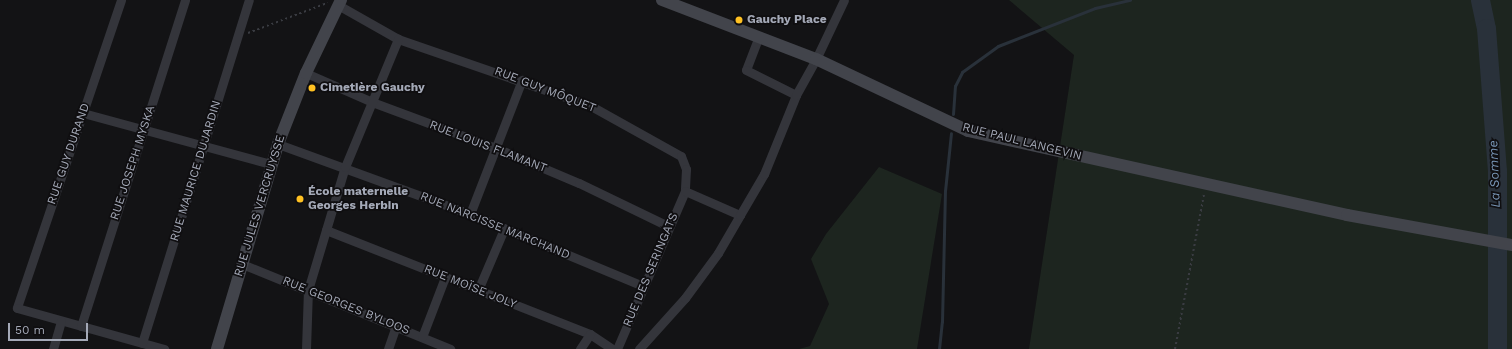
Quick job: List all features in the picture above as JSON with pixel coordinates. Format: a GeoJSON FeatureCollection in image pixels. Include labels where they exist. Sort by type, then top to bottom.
{"type":"FeatureCollection","features":[{"type":"Feature","properties":{"kind":"main road","name":"RUE PAUL LANGEVIN"},"geometry":{"type":"LineString","coordinates":[[662,0],[816,59],[968,131],[1347,215],[1477,237],[1512,245]]}},
{"type":"Feature","properties":{"kind":"main road","name":"RUE JULES VERCRUYSSE"},"geometry":{"type":"LineString","coordinates":[[217,349],[278,144],[306,73],[338,6]]}},
{"type":"Feature","properties":{"kind":"street","name":"RUE GUY DURAND"},"geometry":{"type":"LineString","coordinates":[[61,321],[17,308],[122,0]]}},
{"type":"Feature","properties":{"kind":"street","name":"RUE JOSEPH MYSKA"},"geometry":{"type":"LineString","coordinates":[[81,326],[185,0]]}},
{"type":"Feature","properties":{"kind":"street","name":"RUE MAURICE DUJARDIN"},"geometry":{"type":"LineString","coordinates":[[137,344],[204,146],[249,0]]}},
{"type":"Feature","properties":{"kind":"street"},"geometry":{"type":"LineString","coordinates":[[639,349],[685,298],[718,253],[764,174],[796,94],[816,59],[844,0]]}},
{"type":"Feature","properties":{"kind":"street","name":"RUE GUY MÔQUET"},"geometry":{"type":"LineString","coordinates":[[338,6],[398,39],[522,80],[591,106],[681,156],[686,169],[685,191]]}},
{"type":"Feature","properties":{"kind":"street"},"geometry":{"type":"LineString","coordinates":[[759,36],[746,70],[796,94]]}},
{"type":"Feature","properties":{"kind":"street"},"geometry":{"type":"LineString","coordinates":[[306,349],[308,290],[345,167],[398,39]]}},
{"type":"Feature","properties":{"kind":"street","name":"RUE LOUIS FLAMANT"},"geometry":{"type":"LineString","coordinates":[[306,73],[372,102],[496,148],[579,183],[668,226]]}},
{"type":"Feature","properties":{"kind":"street"},"geometry":{"type":"LineString","coordinates":[[470,214],[522,80]]}},
{"type":"Feature","properties":{"kind":"street"},"geometry":{"type":"LineString","coordinates":[[83,113],[271,164]]}},
{"type":"Feature","properties":{"kind":"street","name":"RUE NARCISSE MARCHAND"},"geometry":{"type":"LineString","coordinates":[[278,144],[345,167],[470,214],[643,286]]}},
{"type":"Feature","properties":{"kind":"street"},"geometry":{"type":"LineString","coordinates":[[685,191],[740,215]]}},
{"type":"Feature","properties":{"kind":"street","name":"RUE DES SERINGATS"},"geometry":{"type":"LineString","coordinates":[[617,349],[668,226],[685,191]]}},
{"type":"Feature","properties":{"kind":"street"},"geometry":{"type":"LineString","coordinates":[[478,290],[504,229]]}},
{"type":"Feature","properties":{"kind":"street","name":"RUE MOÏSE JOLY"},"geometry":{"type":"LineString","coordinates":[[326,230],[590,334],[612,349]]}},
{"type":"Feature","properties":{"kind":"street","name":"RUE GEORGES BYLOOS"},"geometry":{"type":"LineString","coordinates":[[242,264],[450,349]]}},
{"type":"Feature","properties":{"kind":"street"},"geometry":{"type":"LineString","coordinates":[[422,337],[445,277]]}},
{"type":"Feature","properties":{"kind":"street"},"geometry":{"type":"LineString","coordinates":[[53,349],[61,321],[137,344],[164,349]]}},
{"type":"Feature","properties":{"kind":"street"},"geometry":{"type":"LineString","coordinates":[[388,349],[396,326]]}},
{"type":"Feature","properties":{"kind":"street"},"geometry":{"type":"LineString","coordinates":[[580,349],[590,334]]}},
{"type":"Feature","properties":{"kind":"path"},"geometry":{"type":"LineString","coordinates":[[239,31],[250,34],[326,2],[328,7],[338,6]]}},
{"type":"Feature","properties":{"kind":"path"},"geometry":{"type":"LineString","coordinates":[[1175,349],[1211,186]]}},
{"type":"Feature","properties":{"kind":"shaded area"},"geometry":{"type":"Polygon","coordinates":[[[1009,0],[1512,0],[1512,349],[1029,349],[1074,55],[1009,0]]]}},
{"type":"Feature","properties":{"kind":"shaded area"},"geometry":{"type":"Polygon","coordinates":[[[879,167],[942,194],[917,349],[799,349],[810,346],[829,304],[811,259],[826,234],[879,167]]]}},
{"type":"Feature","properties":{"kind":"waterway"},"geometry":{"type":"LineString","coordinates":[[953,114],[955,86],[962,72],[998,46],[1095,8],[1130,0]]}},
{"type":"Feature","properties":{"kind":"waterway","name":"La Somme"},"geometry":{"type":"LineString","coordinates":[[1480,0],[1486,28],[1497,171],[1497,349]]}},
{"type":"Feature","properties":{"kind":"waterway"},"geometry":{"type":"LineString","coordinates":[[939,349],[942,322],[945,191],[951,133]]}},
{"type":"Feature","properties":{"kind":"place","name":"Gauchy Place"},"geometry":{"type":"Point","coordinates":[739,20]}},
{"type":"Feature","properties":{"kind":"place","name":"Cimetière Gauchy"},"geometry":{"type":"Point","coordinates":[312,88]}},
{"type":"Feature","properties":{"kind":"place","name":"École maternelle Georges Herbin"},"geometry":{"type":"Point","coordinates":[300,199]}}]}
